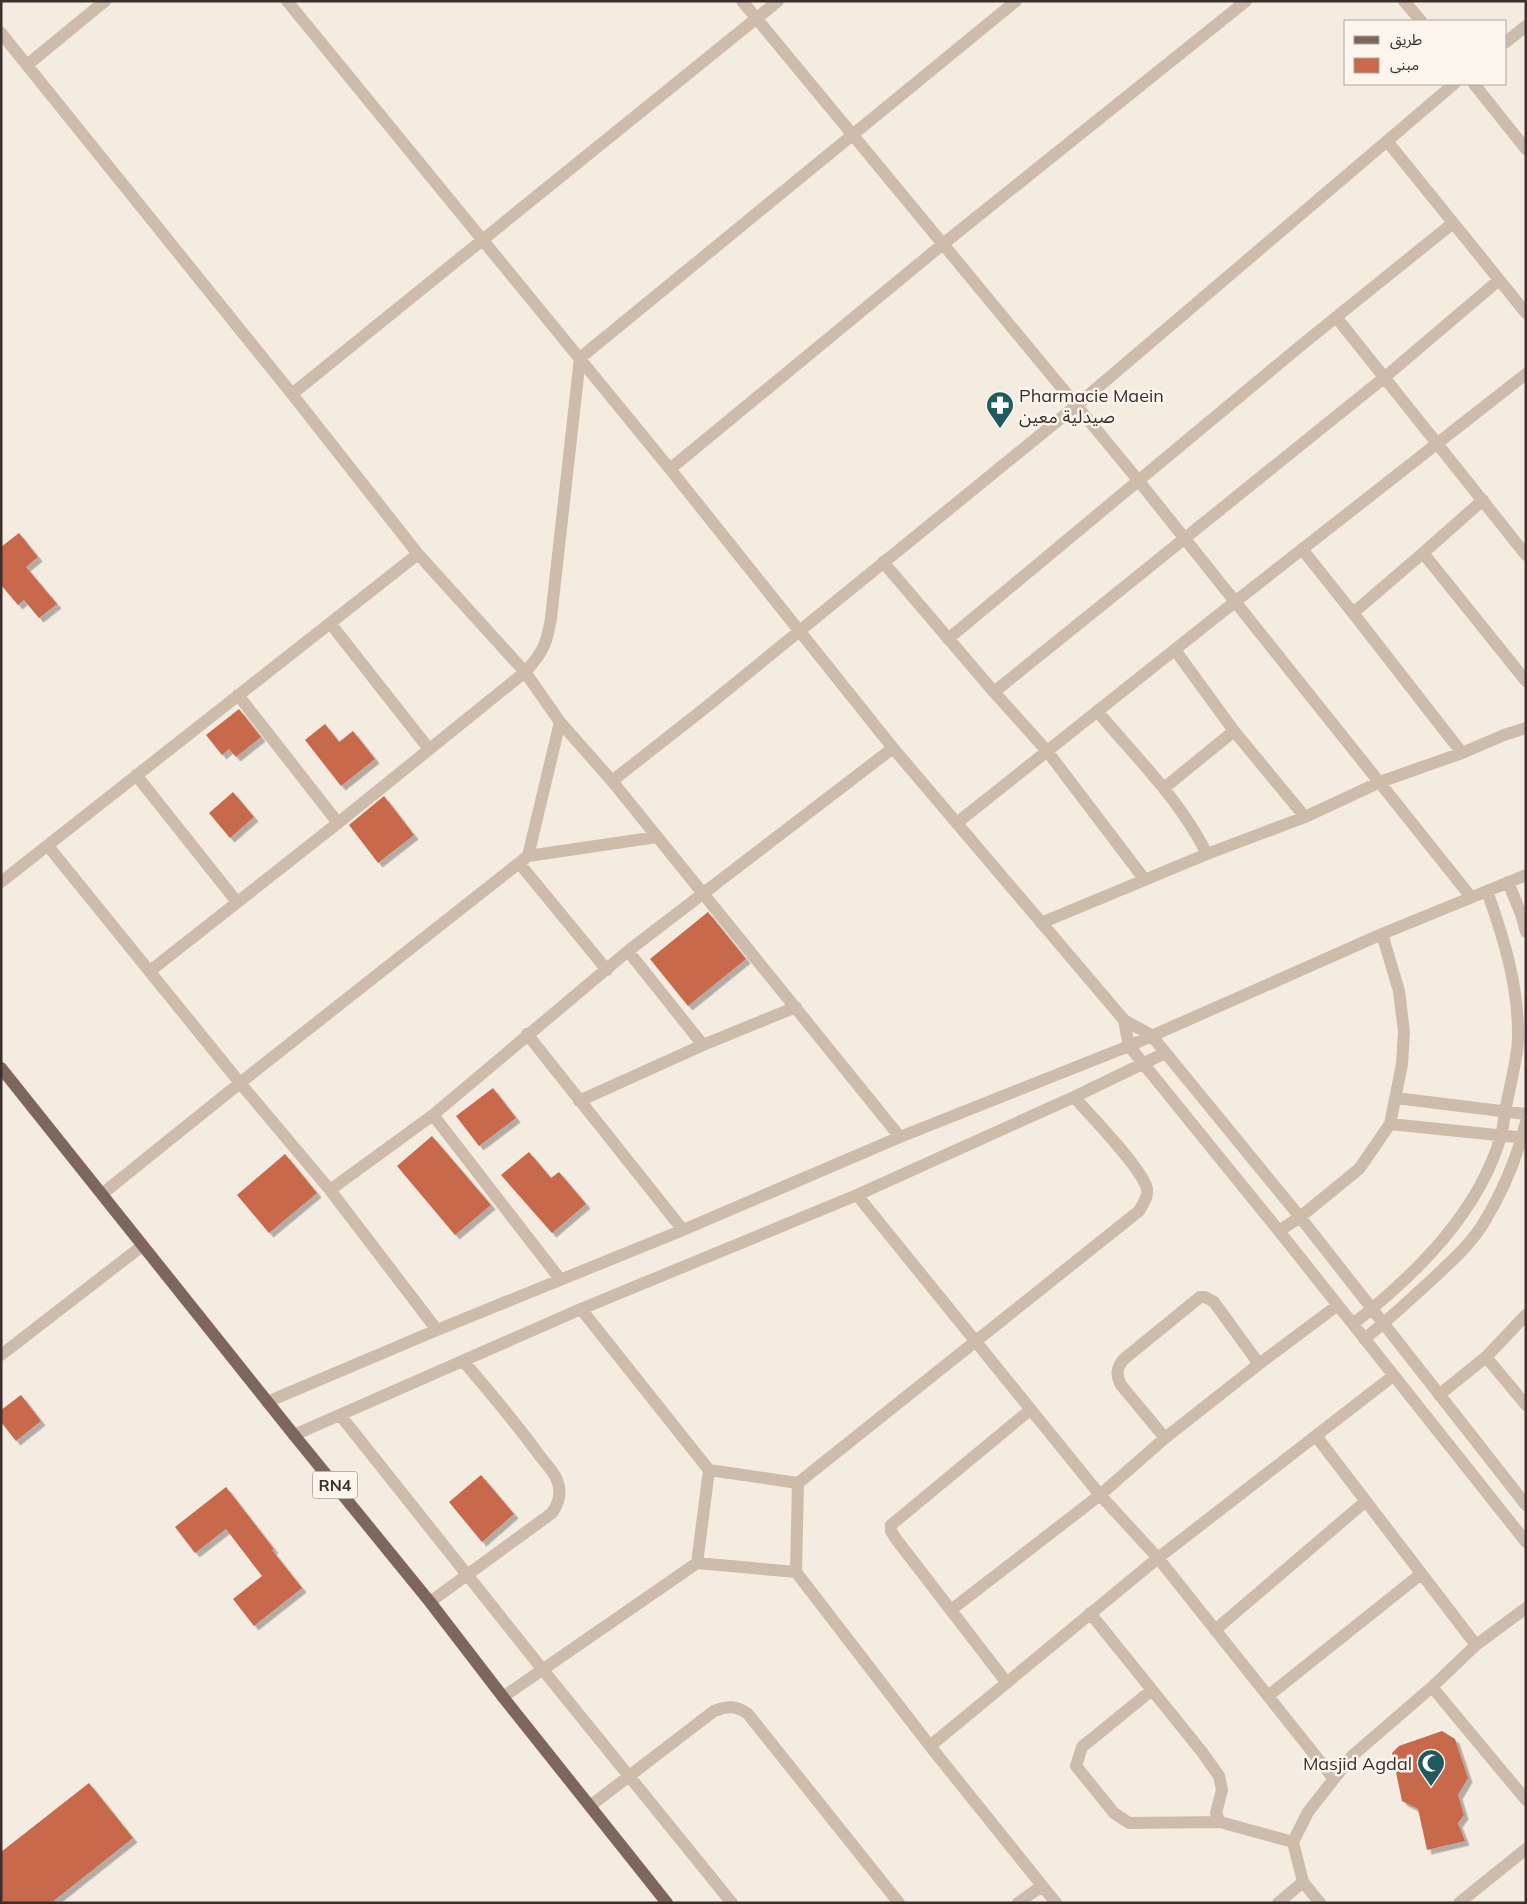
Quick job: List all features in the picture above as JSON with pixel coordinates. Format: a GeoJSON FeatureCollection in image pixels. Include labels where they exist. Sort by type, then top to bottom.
{"type":"FeatureCollection","features":[{"type":"Feature","properties":{"kind":"main road","name":"RN4"},"geometry":{"type":"LineString","coordinates":[[1,1068],[267,1402],[430,1602],[503,1697],[668,1903]]}},
{"type":"Feature","properties":{"kind":"street"},"geometry":{"type":"LineString","coordinates":[[27,65],[105,1]]}},
{"type":"Feature","properties":{"kind":"street"},"geometry":{"type":"LineString","coordinates":[[287,1],[580,358],[893,748],[958,822],[1124,1020],[1151,1035],[1300,1217],[1526,1505]]}},
{"type":"Feature","properties":{"kind":"street"},"geometry":{"type":"LineString","coordinates":[[742,1],[1077,405],[1236,601],[1471,897]]}},
{"type":"Feature","properties":{"kind":"street"},"geometry":{"type":"LineString","coordinates":[[292,394],[778,1]]}},
{"type":"Feature","properties":{"kind":"street"},"geometry":{"type":"LineString","coordinates":[[150,971],[429,750],[525,672],[541,654],[547,640],[580,358],[1016,1]]}},
{"type":"Feature","properties":{"kind":"street"},"geometry":{"type":"LineString","coordinates":[[670,469],[943,244],[1246,1]]}},
{"type":"Feature","properties":{"kind":"street"},"geometry":{"type":"LineString","coordinates":[[1404,1],[1420,20]]}},
{"type":"Feature","properties":{"kind":"street"},"geometry":{"type":"LineString","coordinates":[[1507,41],[1526,26]]}},
{"type":"Feature","properties":{"kind":"street"},"geometry":{"type":"LineString","coordinates":[[1,32],[418,554],[525,672],[560,722],[612,781],[900,1137]]}},
{"type":"Feature","properties":{"kind":"street"},"geometry":{"type":"LineString","coordinates":[[612,781],[705,708],[1077,405],[1453,85]]}},
{"type":"Feature","properties":{"kind":"street"},"geometry":{"type":"LineString","coordinates":[[1475,85],[1526,149]]}},
{"type":"Feature","properties":{"kind":"street"},"geometry":{"type":"LineString","coordinates":[[1387,141],[1526,313]]}},
{"type":"Feature","properties":{"kind":"street"},"geometry":{"type":"LineString","coordinates":[[948,639],[1138,480],[1453,223]]}},
{"type":"Feature","properties":{"kind":"street"},"geometry":{"type":"LineString","coordinates":[[994,692],[1385,377],[1499,280]]}},
{"type":"Feature","properties":{"kind":"street"},"geometry":{"type":"LineString","coordinates":[[1336,318],[1526,555]]}},
{"type":"Feature","properties":{"kind":"street"},"geometry":{"type":"LineString","coordinates":[[958,822],[1526,374]]}},
{"type":"Feature","properties":{"kind":"street"},"geometry":{"type":"LineString","coordinates":[[1353,614],[1483,500]]}},
{"type":"Feature","properties":{"kind":"street"},"geometry":{"type":"LineString","coordinates":[[1302,549],[1462,753]]}},
{"type":"Feature","properties":{"kind":"street"},"geometry":{"type":"LineString","coordinates":[[1423,553],[1526,681]]}},
{"type":"Feature","properties":{"kind":"street"},"geometry":{"type":"LineString","coordinates":[[1,882],[418,554]]}},
{"type":"Feature","properties":{"kind":"street"},"geometry":{"type":"LineString","coordinates":[[883,562],[1047,751],[1145,880]]}},
{"type":"Feature","properties":{"kind":"street"},"geometry":{"type":"LineString","coordinates":[[330,623],[429,750]]}},
{"type":"Feature","properties":{"kind":"street"},"geometry":{"type":"LineString","coordinates":[[1175,650],[1234,731],[1305,817]]}},
{"type":"Feature","properties":{"kind":"street"},"geometry":{"type":"LineString","coordinates":[[238,695],[338,823]]}},
{"type":"Feature","properties":{"kind":"street"},"geometry":{"type":"LineString","coordinates":[[1097,712],[1164,788],[1196,833],[1207,854]]}},
{"type":"Feature","properties":{"kind":"street"},"geometry":{"type":"LineString","coordinates":[[523,860],[560,722]]}},
{"type":"Feature","properties":{"kind":"street"},"geometry":{"type":"LineString","coordinates":[[1041,923],[1207,854],[1305,817],[1380,782],[1526,728]]}},
{"type":"Feature","properties":{"kind":"street"},"geometry":{"type":"LineString","coordinates":[[1164,788],[1234,731]]}},
{"type":"Feature","properties":{"kind":"street"},"geometry":{"type":"LineString","coordinates":[[330,1190],[433,1115],[628,951],[893,748]]}},
{"type":"Feature","properties":{"kind":"street"},"geometry":{"type":"LineString","coordinates":[[136,775],[237,902]]}},
{"type":"Feature","properties":{"kind":"street"},"geometry":{"type":"LineString","coordinates":[[102,1194],[523,860],[656,837]]}},
{"type":"Feature","properties":{"kind":"street"},"geometry":{"type":"LineString","coordinates":[[48,846],[240,1083],[330,1190],[437,1330]]}},
{"type":"Feature","properties":{"kind":"street"},"geometry":{"type":"LineString","coordinates":[[523,860],[607,970]]}},
{"type":"Feature","properties":{"kind":"street"},"geometry":{"type":"LineString","coordinates":[[267,1402],[560,1279],[683,1230],[900,1137],[1129,1046],[1382,934],[1526,875]]}},
{"type":"Feature","properties":{"kind":"street"},"geometry":{"type":"LineString","coordinates":[[1508,882],[1526,932]]}},
{"type":"Feature","properties":{"kind":"street"},"geometry":{"type":"LineString","coordinates":[[1353,1324],[1372,1310],[1413,1272],[1453,1228],[1468,1208],[1486,1173],[1502,1135],[1505,1110],[1516,1059],[1518,1038],[1517,1009],[1513,976],[1505,940],[1487,890]]}},
{"type":"Feature","properties":{"kind":"street"},"geometry":{"type":"LineString","coordinates":[[1279,1231],[1300,1217],[1358,1169],[1390,1124],[1402,1064],[1404,1032],[1399,991],[1382,934]]}},
{"type":"Feature","properties":{"kind":"street"},"geometry":{"type":"LineString","coordinates":[[628,951],[703,1045]]}},
{"type":"Feature","properties":{"kind":"street"},"geometry":{"type":"LineString","coordinates":[[579,1101],[703,1045],[796,1007]]}},
{"type":"Feature","properties":{"kind":"street"},"geometry":{"type":"LineString","coordinates":[[1124,1020],[1129,1046],[1279,1231],[1526,1542]]}},
{"type":"Feature","properties":{"kind":"street"},"geometry":{"type":"LineString","coordinates":[[527,1034],[683,1230]]}},
{"type":"Feature","properties":{"kind":"street"},"geometry":{"type":"LineString","coordinates":[[294,1435],[582,1309],[857,1196],[1074,1097],[1165,1053]]}},
{"type":"Feature","properties":{"kind":"street"},"geometry":{"type":"LineString","coordinates":[[582,1309],[709,1470],[798,1482],[1139,1211],[1145,1201],[1147,1191],[1145,1183],[1128,1159],[1074,1097]]}},
{"type":"Feature","properties":{"kind":"street"},"geometry":{"type":"LineString","coordinates":[[1396,1098],[1526,1114]]}},
{"type":"Feature","properties":{"kind":"street"},"geometry":{"type":"LineString","coordinates":[[433,1115],[560,1279]]}},
{"type":"Feature","properties":{"kind":"street"},"geometry":{"type":"LineString","coordinates":[[1364,1339],[1384,1324],[1450,1263],[1482,1226],[1495,1203],[1524,1138],[1526,1122]]}},
{"type":"Feature","properties":{"kind":"street"},"geometry":{"type":"LineString","coordinates":[[1390,1124],[1524,1138]]}},
{"type":"Feature","properties":{"kind":"street"},"geometry":{"type":"LineString","coordinates":[[857,1196],[1100,1495],[1158,1558],[1334,1778]]}},
{"type":"Feature","properties":{"kind":"street"},"geometry":{"type":"LineString","coordinates":[[1,1355],[142,1246]]}},
{"type":"Feature","properties":{"kind":"street"},"geometry":{"type":"LineString","coordinates":[[1165,1438],[1121,1385],[1117,1371],[1124,1359],[1200,1297],[1205,1297],[1214,1302],[1259,1364]]}},
{"type":"Feature","properties":{"kind":"street"},"geometry":{"type":"LineString","coordinates":[[951,1610],[1100,1495],[1165,1438],[1338,1305]]}},
{"type":"Feature","properties":{"kind":"street"},"geometry":{"type":"LineString","coordinates":[[1440,1395],[1486,1357],[1526,1315]]}},
{"type":"Feature","properties":{"kind":"street"},"geometry":{"type":"LineString","coordinates":[[1486,1357],[1526,1405]]}},
{"type":"Feature","properties":{"kind":"street"},"geometry":{"type":"LineString","coordinates":[[430,1602],[552,1513],[558,1504],[560,1492],[557,1480],[547,1465],[521,1430],[464,1362]]}},
{"type":"Feature","properties":{"kind":"street"},"geometry":{"type":"LineString","coordinates":[[930,1746],[1158,1558],[1393,1376]]}},
{"type":"Feature","properties":{"kind":"street"},"geometry":{"type":"LineString","coordinates":[[1007,1683],[896,1539],[891,1531],[891,1525],[1030,1410]]}},
{"type":"Feature","properties":{"kind":"street"},"geometry":{"type":"LineString","coordinates":[[340,1415],[732,1903]]}},
{"type":"Feature","properties":{"kind":"street"},"geometry":{"type":"LineString","coordinates":[[1316,1436],[1476,1645]]}},
{"type":"Feature","properties":{"kind":"street"},"geometry":{"type":"LineString","coordinates":[[697,1563],[709,1470]]}},
{"type":"Feature","properties":{"kind":"street"},"geometry":{"type":"LineString","coordinates":[[798,1482],[796,1572],[930,1746],[1056,1903]]}},
{"type":"Feature","properties":{"kind":"street"},"geometry":{"type":"LineString","coordinates":[[1215,1630],[1366,1501]]}},
{"type":"Feature","properties":{"kind":"street"},"geometry":{"type":"LineString","coordinates":[[503,1697],[697,1563],[796,1572]]}},
{"type":"Feature","properties":{"kind":"street"},"geometry":{"type":"LineString","coordinates":[[1268,1696],[1422,1574]]}},
{"type":"Feature","properties":{"kind":"street"},"geometry":{"type":"LineString","coordinates":[[1320,1903],[1303,1882],[1293,1842],[1308,1812],[1352,1756],[1432,1687],[1476,1645],[1526,1608]]}},
{"type":"Feature","properties":{"kind":"street"},"geometry":{"type":"LineString","coordinates":[[1090,1613],[1202,1752],[1219,1776],[1222,1790],[1216,1813],[1220,1822]]}},
{"type":"Feature","properties":{"kind":"street"},"geometry":{"type":"LineString","coordinates":[[1432,1687],[1526,1800]]}},
{"type":"Feature","properties":{"kind":"street"},"geometry":{"type":"LineString","coordinates":[[1152,1690],[1082,1747],[1076,1766],[1114,1813],[1129,1823],[1220,1822],[1293,1842]]}},
{"type":"Feature","properties":{"kind":"street"},"geometry":{"type":"LineString","coordinates":[[590,1806],[714,1711],[726,1706],[739,1707],[748,1714],[899,1903]]}},
{"type":"Feature","properties":{"kind":"street"},"geometry":{"type":"LineString","coordinates":[[1459,1903],[1526,1849]]}},
{"type":"Feature","properties":{"kind":"street"},"geometry":{"type":"LineString","coordinates":[[1278,1903],[1303,1882]]}},
{"type":"Feature","properties":{"kind":"street"},"geometry":{"type":"LineString","coordinates":[[1018,1903],[1042,1886]]}},
{"type":"Feature","properties":{"kind":"building"},"geometry":{"type":"Polygon","coordinates":[[[19,533],[38,557],[26,567],[57,604],[39,618],[24,600],[18,605],[1,585],[1,547],[19,533]]]}},
{"type":"Feature","properties":{"kind":"building"},"geometry":{"type":"Polygon","coordinates":[[[239,709],[261,737],[236,757],[229,749],[222,755],[206,735],[239,709]]]}},
{"type":"Feature","properties":{"kind":"building"},"geometry":{"type":"Polygon","coordinates":[[[325,724],[339,742],[353,731],[375,759],[341,786],[305,740],[325,724]]]}},
{"type":"Feature","properties":{"kind":"building"},"geometry":{"type":"Polygon","coordinates":[[[233,792],[254,817],[230,838],[209,813],[233,792]]]}},
{"type":"Feature","properties":{"kind":"building"},"geometry":{"type":"Polygon","coordinates":[[[384,796],[414,835],[378,863],[349,825],[384,796]]]}},
{"type":"Feature","properties":{"kind":"building"},"geometry":{"type":"Polygon","coordinates":[[[708,912],[746,959],[688,1006],[650,959],[708,912]]]}},
{"type":"Feature","properties":{"kind":"building"},"geometry":{"type":"Polygon","coordinates":[[[493,1088],[516,1118],[479,1146],[456,1116],[493,1088]]]}},
{"type":"Feature","properties":{"kind":"building"},"geometry":{"type":"Polygon","coordinates":[[[432,1136],[491,1205],[455,1235],[397,1166],[432,1136]]]}},
{"type":"Feature","properties":{"kind":"building"},"geometry":{"type":"Polygon","coordinates":[[[529,1152],[551,1178],[559,1172],[586,1204],[552,1233],[501,1175],[529,1152]]]}},
{"type":"Feature","properties":{"kind":"building"},"geometry":{"type":"Polygon","coordinates":[[[285,1154],[317,1193],[269,1233],[237,1195],[285,1154]]]}},
{"type":"Feature","properties":{"kind":"building"},"geometry":{"type":"Polygon","coordinates":[[[21,1395],[41,1421],[16,1441],[1,1422],[1,1410],[21,1395]]]}},
{"type":"Feature","properties":{"kind":"building"},"geometry":{"type":"Polygon","coordinates":[[[481,1475],[514,1514],[482,1542],[449,1502],[481,1475]]]}},
{"type":"Feature","properties":{"kind":"building"},"geometry":{"type":"Polygon","coordinates":[[[226,1487],[302,1588],[254,1626],[233,1599],[262,1576],[226,1529],[195,1553],[175,1527],[226,1487]]]}},
{"type":"Feature","properties":{"kind":"building","name":"Masjid Agdal"},"geometry":{"type":"Polygon","coordinates":[[[1442,1731],[1455,1739],[1468,1778],[1458,1795],[1464,1815],[1458,1823],[1465,1841],[1427,1850],[1418,1809],[1402,1801],[1392,1753],[1399,1746],[1442,1731]]]}},
{"type":"Feature","properties":{"kind":"building"},"geometry":{"type":"Polygon","coordinates":[[[89,1783],[133,1838],[51,1903],[1,1903],[1,1852],[89,1783]]]}},
{"type":"Feature","properties":{"kind":"place","name":"Pharmacie Maein صيدلية معين"},"geometry":{"type":"Point","coordinates":[1000,429]}},
{"type":"Feature","properties":{"kind":"place","name":"Masjid Agdal"},"geometry":{"type":"Point","coordinates":[1431,1787]}}]}
